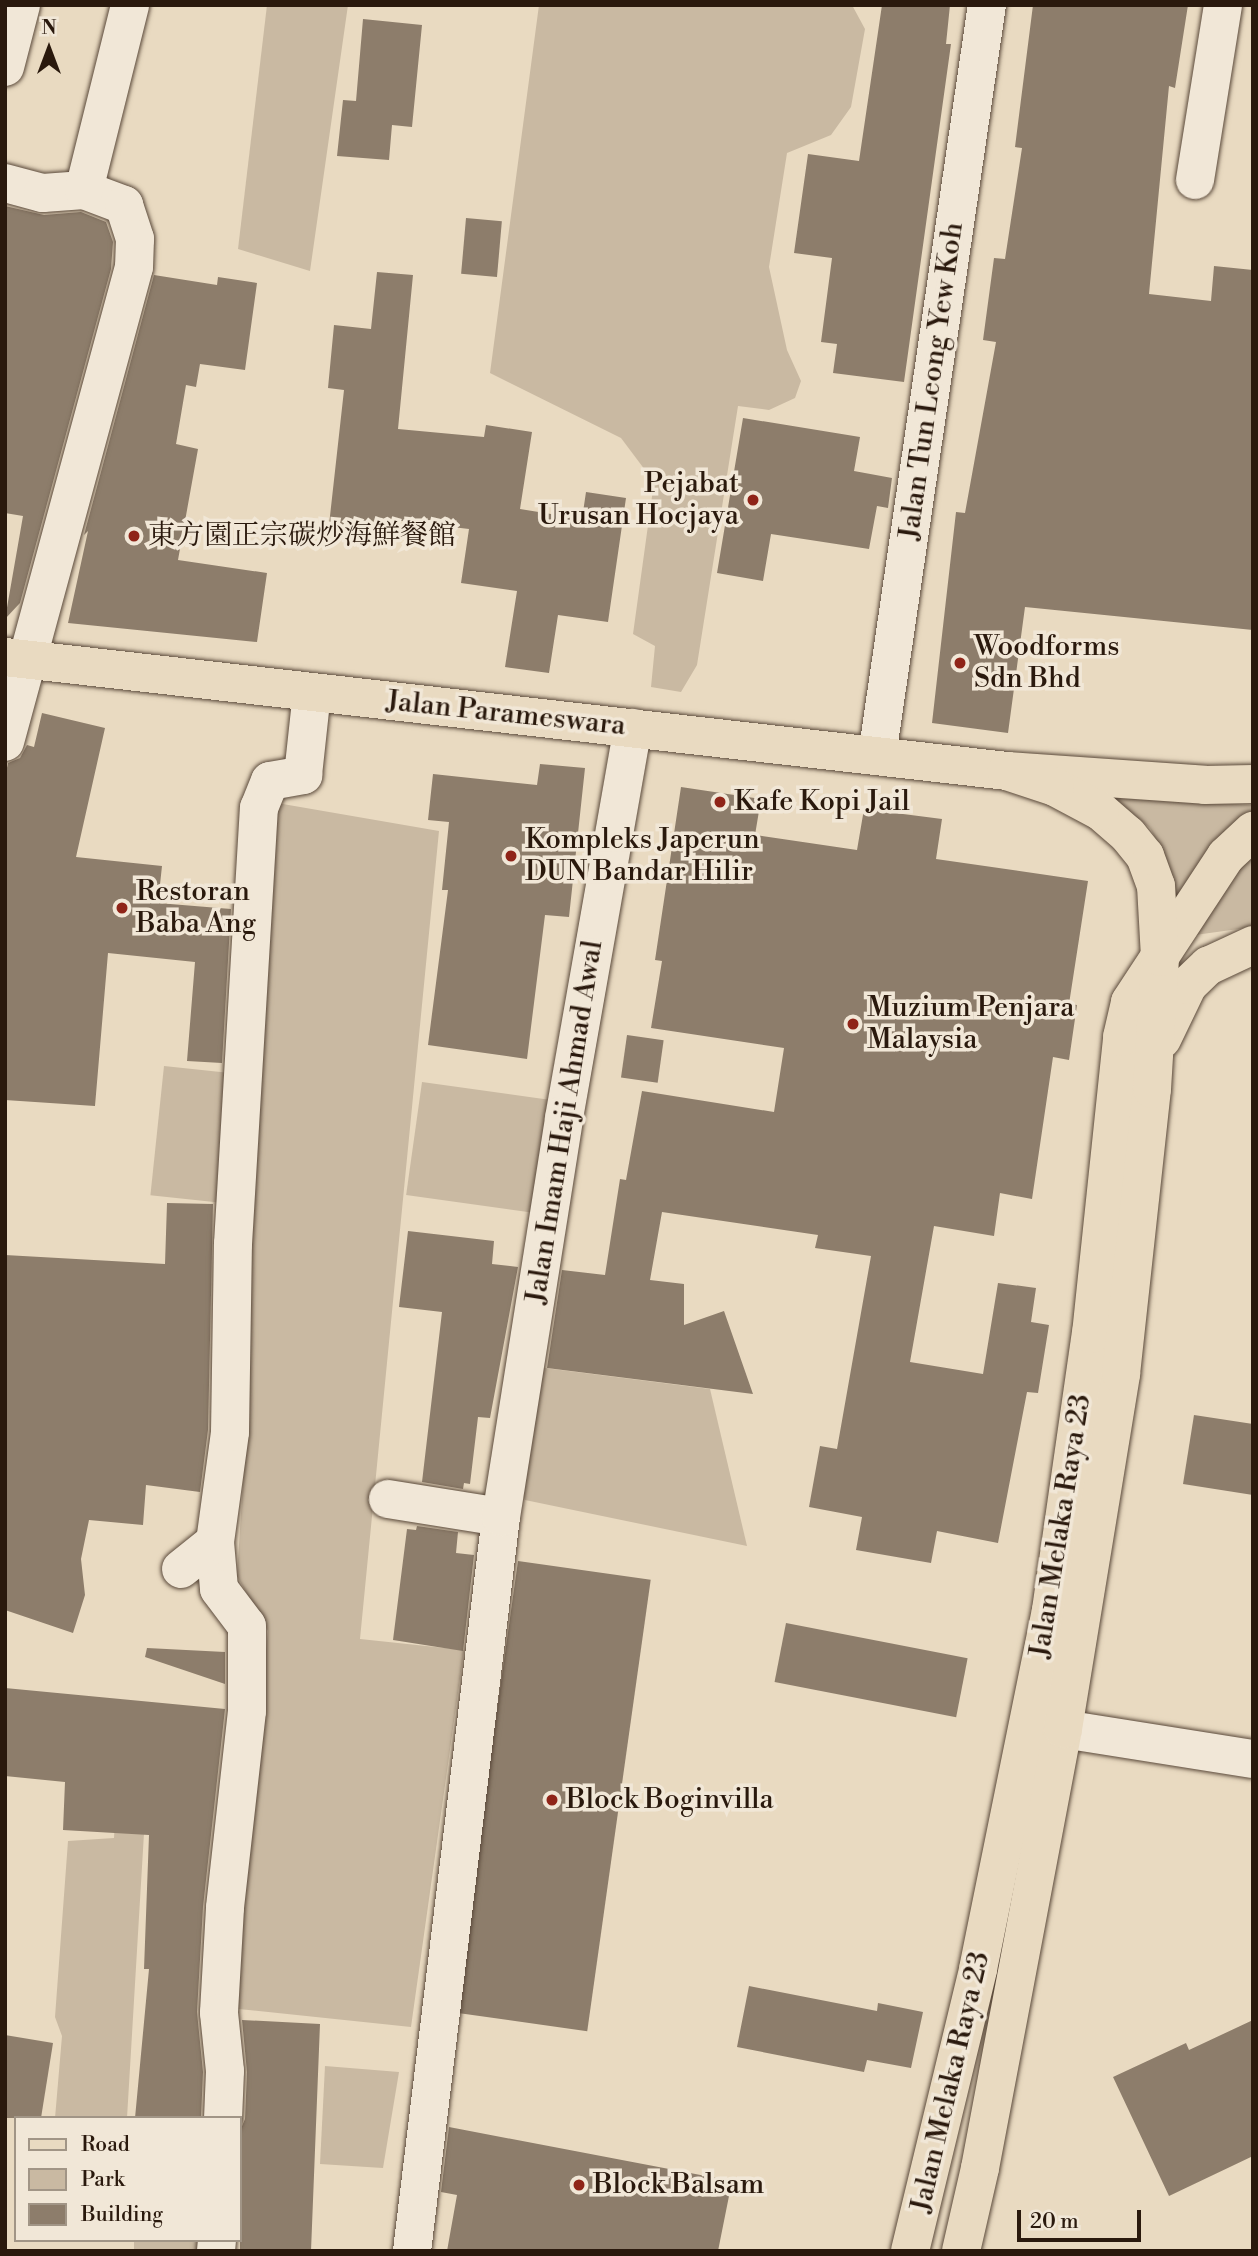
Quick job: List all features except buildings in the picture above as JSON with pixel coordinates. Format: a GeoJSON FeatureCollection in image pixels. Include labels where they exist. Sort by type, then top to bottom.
{"type":"FeatureCollection","features":[{"type":"Feature","properties":{"kind":"main road","name":"Jalan Parameswara"},"geometry":{"type":"LineString","coordinates":[[17,658],[1007,771]]}},
{"type":"Feature","properties":{"kind":"main road"},"geometry":{"type":"LineString","coordinates":[[1007,771],[1205,785],[1253,783]]}},
{"type":"Feature","properties":{"kind":"main road"},"geometry":{"type":"LineString","coordinates":[[1007,771],[1055,787],[1100,811],[1128,835],[1145,856],[1156,886],[1160,957],[1153,1072]]}},
{"type":"Feature","properties":{"kind":"main road","name":"Jalan Melaka Raya 23"},"geometry":{"type":"LineString","coordinates":[[910,2251],[989,1917],[1051,1610],[1091,1334],[1122,1037],[1130,1002],[1226,856],[1253,831]]}},
{"type":"Feature","properties":{"kind":"main road"},"geometry":{"type":"LineString","coordinates":[[1153,1072],[1167,1022],[1188,985],[1208,966],[1253,945]]}},
{"type":"Feature","properties":{"kind":"main road","name":"Jalan Melaka Raya 23"},"geometry":{"type":"LineString","coordinates":[[961,2251],[981,2168],[1063,1729],[1121,1374],[1153,1072]]}},
{"type":"Feature","properties":{"kind":"main road"},"geometry":{"type":"LineString","coordinates":[[934,2157],[981,2168]]}},
{"type":"Feature","properties":{"kind":"street"},"geometry":{"type":"LineString","coordinates":[[5,67],[21,5]]}},
{"type":"Feature","properties":{"kind":"street"},"geometry":{"type":"LineString","coordinates":[[84,190],[130,5]]}},
{"type":"Feature","properties":{"kind":"street","name":"Jalan Tun Leong Yew Koh"},"geometry":{"type":"LineString","coordinates":[[877,756],[987,5]]}},
{"type":"Feature","properties":{"kind":"street"},"geometry":{"type":"LineString","coordinates":[[1195,180],[1223,5]]}},
{"type":"Feature","properties":{"kind":"street"},"geometry":{"type":"LineString","coordinates":[[5,183],[43,193],[84,190],[124,205],[135,239],[134,267],[17,658],[5,742]]}},
{"type":"Feature","properties":{"kind":"street"},"geometry":{"type":"LineString","coordinates":[[223,2116],[225,2070],[219,2013],[225,1908],[247,1711],[247,1626],[219,1589],[215,1542],[230,1432],[233,1231],[259,808],[270,781],[303,775],[312,692]]}},
{"type":"Feature","properties":{"kind":"street","name":"Jalan Imam Haji Ahmad Awal"},"geometry":{"type":"LineString","coordinates":[[412,2251],[501,1517],[564,1118],[633,728]]}},
{"type":"Feature","properties":{"kind":"street"},"geometry":{"type":"LineString","coordinates":[[388,1499],[501,1517]]}},
{"type":"Feature","properties":{"kind":"street"},"geometry":{"type":"LineString","coordinates":[[181,1569],[215,1542]]}},
{"type":"Feature","properties":{"kind":"street"},"geometry":{"type":"LineString","coordinates":[[1063,1729],[1253,1759]]}},
{"type":"Feature","properties":{"kind":"green space"},"geometry":{"type":"Polygon","coordinates":[[[267,5],[348,5],[310,271],[238,249],[267,5]]]}},
{"type":"Feature","properties":{"kind":"green space"},"geometry":{"type":"Polygon","coordinates":[[[539,5],[852,5],[865,29],[851,107],[831,135],[787,153],[769,267],[787,350],[801,381],[795,398],[769,410],[738,406],[697,665],[681,692],[651,687],[655,646],[633,634],[654,482],[621,438],[490,373],[539,5]]]}},
{"type":"Feature","properties":{"kind":"green space"},"geometry":{"type":"Polygon","coordinates":[[[1113,798],[1253,805],[1253,811],[1175,904],[1162,851],[1150,828],[1113,798]]]}},
{"type":"Feature","properties":{"kind":"green space"},"geometry":{"type":"Polygon","coordinates":[[[277,803],[439,831],[360,1639],[464,1650],[411,2027],[229,2008],[268,1631],[237,1576],[248,1405],[246,1321],[277,803]]]}},
{"type":"Feature","properties":{"kind":"green space"},"geometry":{"type":"Polygon","coordinates":[[[1253,850],[1253,927],[1195,935],[1253,850]]]}},
{"type":"Feature","properties":{"kind":"green space"},"geometry":{"type":"Polygon","coordinates":[[[164,1066],[235,1073],[221,1203],[150,1195],[164,1066]]]}},
{"type":"Feature","properties":{"kind":"green space"},"geometry":{"type":"Polygon","coordinates":[[[422,1082],[551,1100],[535,1213],[406,1195],[422,1082]]]}},
{"type":"Feature","properties":{"kind":"green space"},"geometry":{"type":"Polygon","coordinates":[[[537,1367],[710,1389],[747,1546],[525,1500],[520,1490],[537,1367]]]}},
{"type":"Feature","properties":{"kind":"green space"},"geometry":{"type":"Polygon","coordinates":[[[117,1777],[147,1783],[127,2116],[55,2116],[62,2036],[55,2017],[68,1841],[114,1838],[117,1777]]]}},
{"type":"Feature","properties":{"kind":"green space"},"geometry":{"type":"Polygon","coordinates":[[[325,2066],[399,2072],[383,2168],[320,2164],[325,2066]]]}},
{"type":"Feature","properties":{"kind":"green space"},"geometry":{"type":"Polygon","coordinates":[[[134,2242],[206,2242],[206,2251],[134,2251],[134,2242]]]}},
{"type":"Feature","properties":{"kind":"place","name":"Pejabat Urusan Hocjaya"},"geometry":{"type":"Point","coordinates":[753,500]}},
{"type":"Feature","properties":{"kind":"place","name":"東方園正宗碳炒海鮮餐館"},"geometry":{"type":"Point","coordinates":[134,536]}},
{"type":"Feature","properties":{"kind":"place","name":"Woodforms Sdn Bhd"},"geometry":{"type":"Point","coordinates":[960,663]}},
{"type":"Feature","properties":{"kind":"place","name":"Kafe Kopi Jail"},"geometry":{"type":"Point","coordinates":[720,802]}},
{"type":"Feature","properties":{"kind":"place","name":"Kompleks Japerun DUN Bandar Hilir"},"geometry":{"type":"Point","coordinates":[511,856]}},
{"type":"Feature","properties":{"kind":"place","name":"Restoran Baba Ang"},"geometry":{"type":"Point","coordinates":[122,908]}},
{"type":"Feature","properties":{"kind":"place","name":"Muzium Penjara Malaysia"},"geometry":{"type":"Point","coordinates":[853,1024]}},
{"type":"Feature","properties":{"kind":"place","name":"Block Boginvilla"},"geometry":{"type":"Point","coordinates":[552,1800]}},
{"type":"Feature","properties":{"kind":"place","name":"Block Balsam"},"geometry":{"type":"Point","coordinates":[579,2185]}}]}
